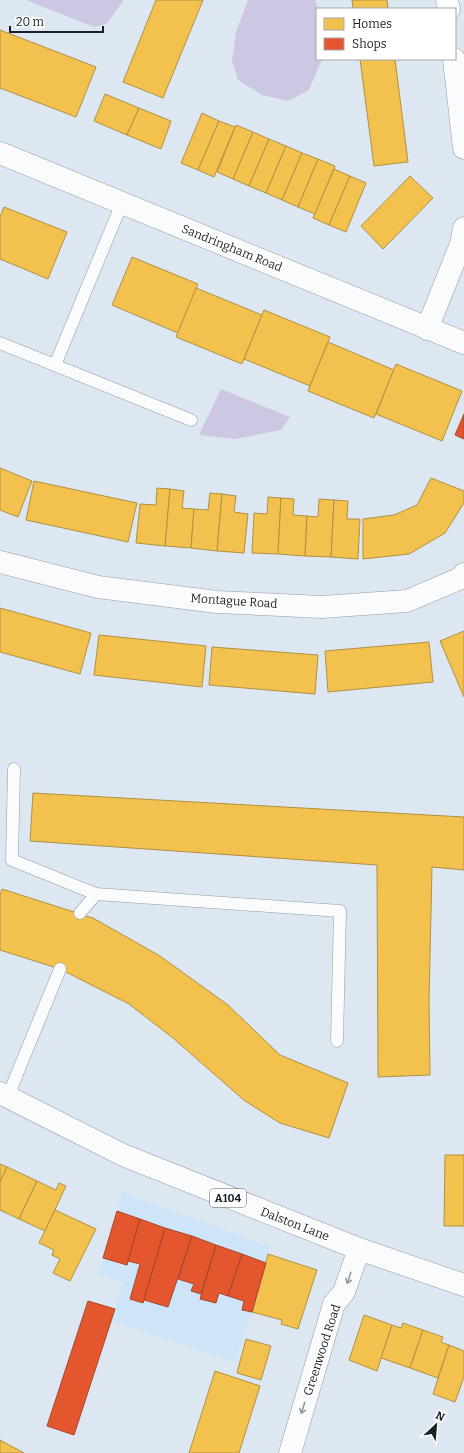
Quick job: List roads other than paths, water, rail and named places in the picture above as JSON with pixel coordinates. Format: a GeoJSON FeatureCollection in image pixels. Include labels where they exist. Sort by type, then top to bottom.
{"type":"FeatureCollection","features":[{"type":"Feature","properties":{"kind":"street"},"geometry":{"type":"LineString","coordinates":[[454,60],[464,148]]}},
{"type":"Feature","properties":{"kind":"street","name":"Sandringham Road"},"geometry":{"type":"LineString","coordinates":[[0,153],[464,343]]}},
{"type":"Feature","properties":{"kind":"street"},"geometry":{"type":"LineString","coordinates":[[427,329],[461,244],[464,228]]}},
{"type":"Feature","properties":{"kind":"street","name":"Montague Road"},"geometry":{"type":"LineString","coordinates":[[0,562],[98,587],[217,602],[322,607],[407,601],[461,578],[464,574]]}},
{"type":"Feature","properties":{"kind":"street","name":"Dalston Lane"},"geometry":{"type":"LineString","coordinates":[[4,1094],[123,1155],[359,1249],[464,1285]]}},
{"type":"Feature","properties":{"kind":"street","name":"Greenwood Road"},"geometry":{"type":"LineString","coordinates":[[290,1453],[334,1304],[344,1292],[359,1249]]}},
{"type":"Feature","properties":{"kind":"lane"},"geometry":{"type":"LineString","coordinates":[[55,365],[122,203]]}},
{"type":"Feature","properties":{"kind":"lane"},"geometry":{"type":"LineString","coordinates":[[0,343],[191,420]]}},
{"type":"Feature","properties":{"kind":"lane"},"geometry":{"type":"LineString","coordinates":[[14,769],[12,860],[96,894],[340,911],[337,1041]]}},
{"type":"Feature","properties":{"kind":"lane"},"geometry":{"type":"LineString","coordinates":[[80,913],[96,894]]}},
{"type":"Feature","properties":{"kind":"lane"},"geometry":{"type":"LineString","coordinates":[[4,1094],[60,969]]}}]}
